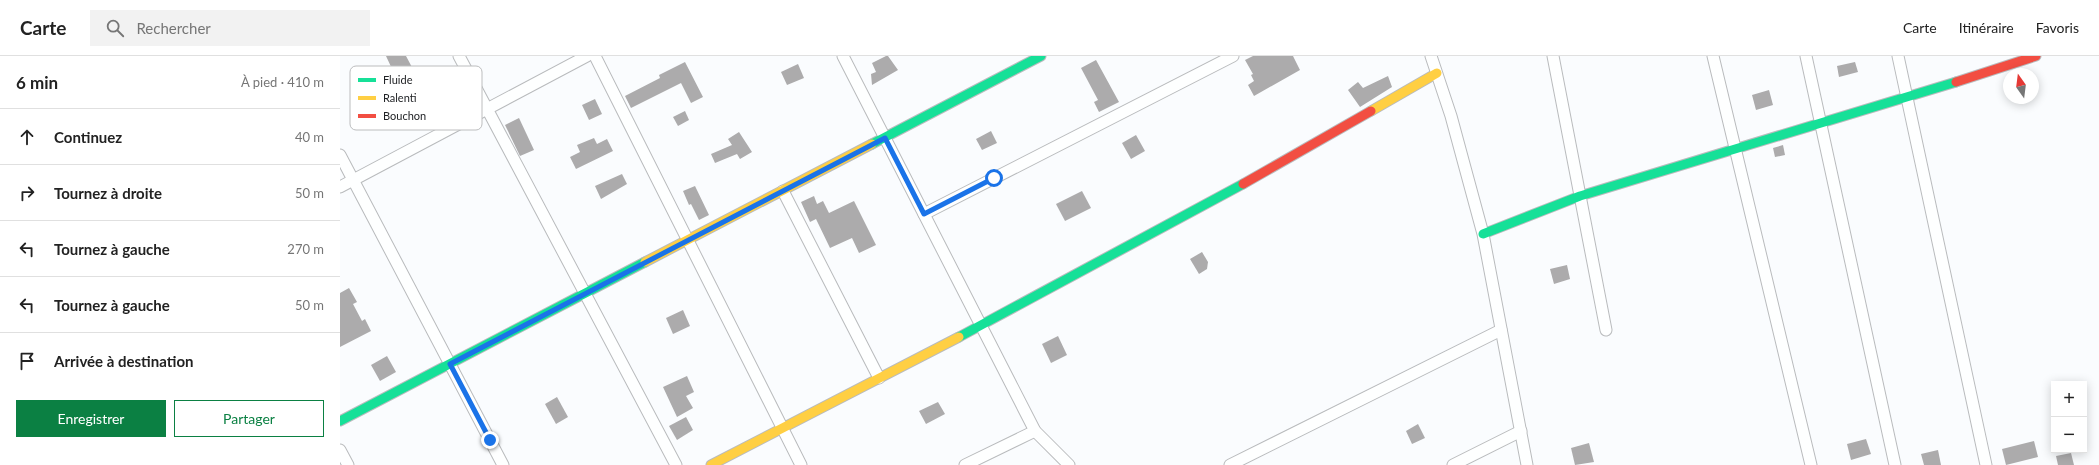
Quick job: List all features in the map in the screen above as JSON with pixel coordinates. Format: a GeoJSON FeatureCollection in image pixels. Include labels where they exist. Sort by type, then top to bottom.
{"type":"FeatureCollection","features":[{"type":"Feature","properties":{"kind":"street"},"geometry":{"type":"LineString","coordinates":[[459,56],[464,66]]}},
{"type":"Feature","properties":{"kind":"street"},"geometry":{"type":"LineString","coordinates":[[482,111],[587,56]]}},
{"type":"Feature","properties":{"kind":"street"},"geometry":{"type":"LineString","coordinates":[[595,56],[801,465]]}},
{"type":"Feature","properties":{"kind":"street"},"geometry":{"type":"LineString","coordinates":[[842,56],[982,324],[1035,431],[1069,465]]}},
{"type":"Feature","properties":{"kind":"street"},"geometry":{"type":"LineString","coordinates":[[340,421],[1041,56]]}},
{"type":"Feature","properties":{"kind":"street"},"geometry":{"type":"LineString","coordinates":[[924,214],[1233,56]]}},
{"type":"Feature","properties":{"kind":"street"},"geometry":{"type":"LineString","coordinates":[[1431,56],[1483,234],[1527,465]]}},
{"type":"Feature","properties":{"kind":"street"},"geometry":{"type":"LineString","coordinates":[[1553,56],[1606,330]]}},
{"type":"Feature","properties":{"kind":"street"},"geometry":{"type":"LineString","coordinates":[[1713,56],[1811,465]]}},
{"type":"Feature","properties":{"kind":"street"},"geometry":{"type":"LineString","coordinates":[[1806,56],[1896,465]]}},
{"type":"Feature","properties":{"kind":"street"},"geometry":{"type":"LineString","coordinates":[[1898,56],[1986,465]]}},
{"type":"Feature","properties":{"kind":"street"},"geometry":{"type":"LineString","coordinates":[[1483,234],[1580,196],[1908,97],[2033,56]]}},
{"type":"Feature","properties":{"kind":"street"},"geometry":{"type":"LineString","coordinates":[[712,465],[982,324],[1289,159],[1437,73]]}},
{"type":"Feature","properties":{"kind":"street"},"geometry":{"type":"LineString","coordinates":[[482,101],[676,465]]}},
{"type":"Feature","properties":{"kind":"street"},"geometry":{"type":"LineString","coordinates":[[340,187],[447,130]]}},
{"type":"Feature","properties":{"kind":"street"},"geometry":{"type":"LineString","coordinates":[[340,155],[503,465]]}},
{"type":"Feature","properties":{"kind":"street"},"geometry":{"type":"LineString","coordinates":[[783,191],[879,378]]}},
{"type":"Feature","properties":{"kind":"street"},"geometry":{"type":"LineString","coordinates":[[1230,465],[1501,330]]}},
{"type":"Feature","properties":{"kind":"street"},"geometry":{"type":"LineString","coordinates":[[965,465],[1035,431]]}},
{"type":"Feature","properties":{"kind":"street"},"geometry":{"type":"LineString","coordinates":[[1453,465],[1521,431]]}},
{"type":"Feature","properties":{"kind":"street"},"geometry":{"type":"LineString","coordinates":[[340,450],[348,465]]}},
{"type":"Feature","properties":{"kind":"building"},"geometry":{"type":"Polygon","coordinates":[[[386,56],[406,56],[411,66],[391,66],[386,56]]]}},
{"type":"Feature","properties":{"kind":"building"},"geometry":{"type":"Polygon","coordinates":[[[888,56],[898,70],[872,85],[871,74],[876,72],[872,63],[888,56]]]}},
{"type":"Feature","properties":{"kind":"building"},"geometry":{"type":"Polygon","coordinates":[[[1253,56],[1293,56],[1300,70],[1254,96],[1248,85],[1254,81],[1251,75],[1253,74],[1245,60],[1253,56]]]}},
{"type":"Feature","properties":{"kind":"building"},"geometry":{"type":"Polygon","coordinates":[[[1096,60],[1119,102],[1099,112],[1094,102],[1098,100],[1081,68],[1096,60]]]}},
{"type":"Feature","properties":{"kind":"building"},"geometry":{"type":"Polygon","coordinates":[[[685,62],[703,97],[691,103],[681,83],[631,108],[625,96],[660,78],[659,75],[685,62]]]}},
{"type":"Feature","properties":{"kind":"building"},"geometry":{"type":"Polygon","coordinates":[[[1855,62],[1858,72],[1839,77],[1837,66],[1855,62]]]}},
{"type":"Feature","properties":{"kind":"building"},"geometry":{"type":"Polygon","coordinates":[[[798,64],[804,78],[787,85],[781,72],[798,64]]]}},
{"type":"Feature","properties":{"kind":"building"},"geometry":{"type":"Polygon","coordinates":[[[1388,76],[1392,87],[1360,107],[1348,90],[1358,82],[1363,88],[1388,76]]]}},
{"type":"Feature","properties":{"kind":"building"},"geometry":{"type":"Polygon","coordinates":[[[1769,90],[1773,105],[1756,110],[1752,95],[1769,90]]]}},
{"type":"Feature","properties":{"kind":"building"},"geometry":{"type":"Polygon","coordinates":[[[595,99],[602,114],[589,120],[582,105],[595,99]]]}},
{"type":"Feature","properties":{"kind":"building"},"geometry":{"type":"Polygon","coordinates":[[[685,111],[689,120],[678,126],[673,117],[685,111]]]}},
{"type":"Feature","properties":{"kind":"building"},"geometry":{"type":"Polygon","coordinates":[[[519,118],[534,150],[520,156],[505,125],[519,118]]]}},
{"type":"Feature","properties":{"kind":"building"},"geometry":{"type":"Polygon","coordinates":[[[991,131],[997,143],[982,150],[976,139],[991,131]]]}},
{"type":"Feature","properties":{"kind":"building"},"geometry":{"type":"Polygon","coordinates":[[[739,132],[752,152],[740,159],[737,154],[715,163],[711,154],[732,145],[728,139],[739,132]]]}},
{"type":"Feature","properties":{"kind":"building"},"geometry":{"type":"Polygon","coordinates":[[[1136,135],[1145,151],[1131,159],[1122,143],[1136,135]]]}},
{"type":"Feature","properties":{"kind":"building"},"geometry":{"type":"Polygon","coordinates":[[[594,138],[597,144],[607,139],[613,151],[576,169],[570,157],[580,152],[577,145],[594,138]]]}},
{"type":"Feature","properties":{"kind":"building"},"geometry":{"type":"Polygon","coordinates":[[[1783,145],[1785,155],[1775,157],[1773,148],[1783,145]]]}},
{"type":"Feature","properties":{"kind":"building"},"geometry":{"type":"Polygon","coordinates":[[[622,174],[627,184],[601,199],[595,186],[622,174]]]}},
{"type":"Feature","properties":{"kind":"building"},"geometry":{"type":"Polygon","coordinates":[[[695,186],[709,215],[699,220],[691,204],[689,205],[683,191],[695,186]]]}},
{"type":"Feature","properties":{"kind":"building"},"geometry":{"type":"Polygon","coordinates":[[[1082,191],[1091,208],[1065,221],[1056,204],[1082,191]]]}},
{"type":"Feature","properties":{"kind":"building"},"geometry":{"type":"Polygon","coordinates":[[[814,196],[817,204],[823,201],[829,213],[854,201],[876,245],[859,253],[852,238],[830,248],[816,219],[810,222],[801,202],[814,196]]]}},
{"type":"Feature","properties":{"kind":"building"},"geometry":{"type":"Polygon","coordinates":[[[1202,252],[1208,262],[1207,269],[1199,274],[1190,259],[1202,252]]]}},
{"type":"Feature","properties":{"kind":"building"},"geometry":{"type":"Polygon","coordinates":[[[1567,265],[1570,279],[1554,284],[1550,269],[1567,265]]]}},
{"type":"Feature","properties":{"kind":"building"},"geometry":{"type":"Polygon","coordinates":[[[349,288],[357,302],[353,304],[362,321],[365,319],[371,331],[340,347],[340,293],[349,288]]]}},
{"type":"Feature","properties":{"kind":"building"},"geometry":{"type":"Polygon","coordinates":[[[683,310],[690,326],[673,334],[666,318],[683,310]]]}},
{"type":"Feature","properties":{"kind":"building"},"geometry":{"type":"Polygon","coordinates":[[[1058,336],[1067,355],[1051,363],[1042,344],[1058,336]]]}},
{"type":"Feature","properties":{"kind":"building"},"geometry":{"type":"Polygon","coordinates":[[[387,356],[396,372],[380,381],[371,365],[387,356]]]}},
{"type":"Feature","properties":{"kind":"building"},"geometry":{"type":"Polygon","coordinates":[[[687,376],[694,392],[686,396],[693,408],[677,417],[663,387],[687,376]]]}},
{"type":"Feature","properties":{"kind":"building"},"geometry":{"type":"Polygon","coordinates":[[[557,397],[568,417],[556,424],[545,404],[557,397]]]}},
{"type":"Feature","properties":{"kind":"building"},"geometry":{"type":"Polygon","coordinates":[[[938,402],[945,414],[926,424],[919,411],[938,402]]]}},
{"type":"Feature","properties":{"kind":"building"},"geometry":{"type":"Polygon","coordinates":[[[686,417],[693,430],[677,440],[669,426],[686,417]]]}},
{"type":"Feature","properties":{"kind":"building"},"geometry":{"type":"Polygon","coordinates":[[[1418,424],[1425,438],[1412,444],[1406,431],[1418,424]]]}},
{"type":"Feature","properties":{"kind":"building"},"geometry":{"type":"Polygon","coordinates":[[[1866,439],[1871,454],[1851,460],[1847,444],[1866,439]]]}},
{"type":"Feature","properties":{"kind":"building"},"geometry":{"type":"Polygon","coordinates":[[[2034,441],[2038,457],[2006,465],[2002,449],[2034,441]]]}},
{"type":"Feature","properties":{"kind":"building"},"geometry":{"type":"Polygon","coordinates":[[[1589,443],[1594,462],[1575,465],[1571,448],[1589,443]]]}},
{"type":"Feature","properties":{"kind":"building"},"geometry":{"type":"Polygon","coordinates":[[[1938,450],[1941,465],[1924,465],[1921,454],[1938,450]]]}},
{"type":"Feature","properties":{"kind":"building"},"geometry":{"type":"Polygon","coordinates":[[[2071,453],[2074,465],[2058,465],[2056,456],[2071,453]]]}},
{"type":"Feature","properties":{"kind":"traffic: fast"},"geometry":{"type":"LineString","coordinates":[[872,144],[1041,56]]}},
{"type":"Feature","properties":{"kind":"traffic: fast"},"geometry":{"type":"LineString","coordinates":[[1483,234],[1580,196],[1956,82]]}},
{"type":"Feature","properties":{"kind":"traffic: fast"},"geometry":{"type":"LineString","coordinates":[[959,337],[1243,184]]}},
{"type":"Feature","properties":{"kind":"traffic: fast"},"geometry":{"type":"LineString","coordinates":[[340,421],[645,262]]}},
{"type":"Feature","properties":{"kind":"traffic: slow"},"geometry":{"type":"LineString","coordinates":[[1371,111],[1437,73]]}},
{"type":"Feature","properties":{"kind":"traffic: slow"},"geometry":{"type":"LineString","coordinates":[[645,262],[872,144]]}},
{"type":"Feature","properties":{"kind":"traffic: slow"},"geometry":{"type":"LineString","coordinates":[[711,465],[959,337]]}},
{"type":"Feature","properties":{"kind":"traffic: jam"},"geometry":{"type":"LineString","coordinates":[[1956,82],[2036,56]]}},
{"type":"Feature","properties":{"kind":"traffic: jam"},"geometry":{"type":"LineString","coordinates":[[1243,184],[1371,111]]}},
{"type":"Feature","properties":{"kind":"route"},"geometry":{"type":"LineString","coordinates":[[490,440],[450,364],[885,138],[924,214],[994,178]]}}]}
